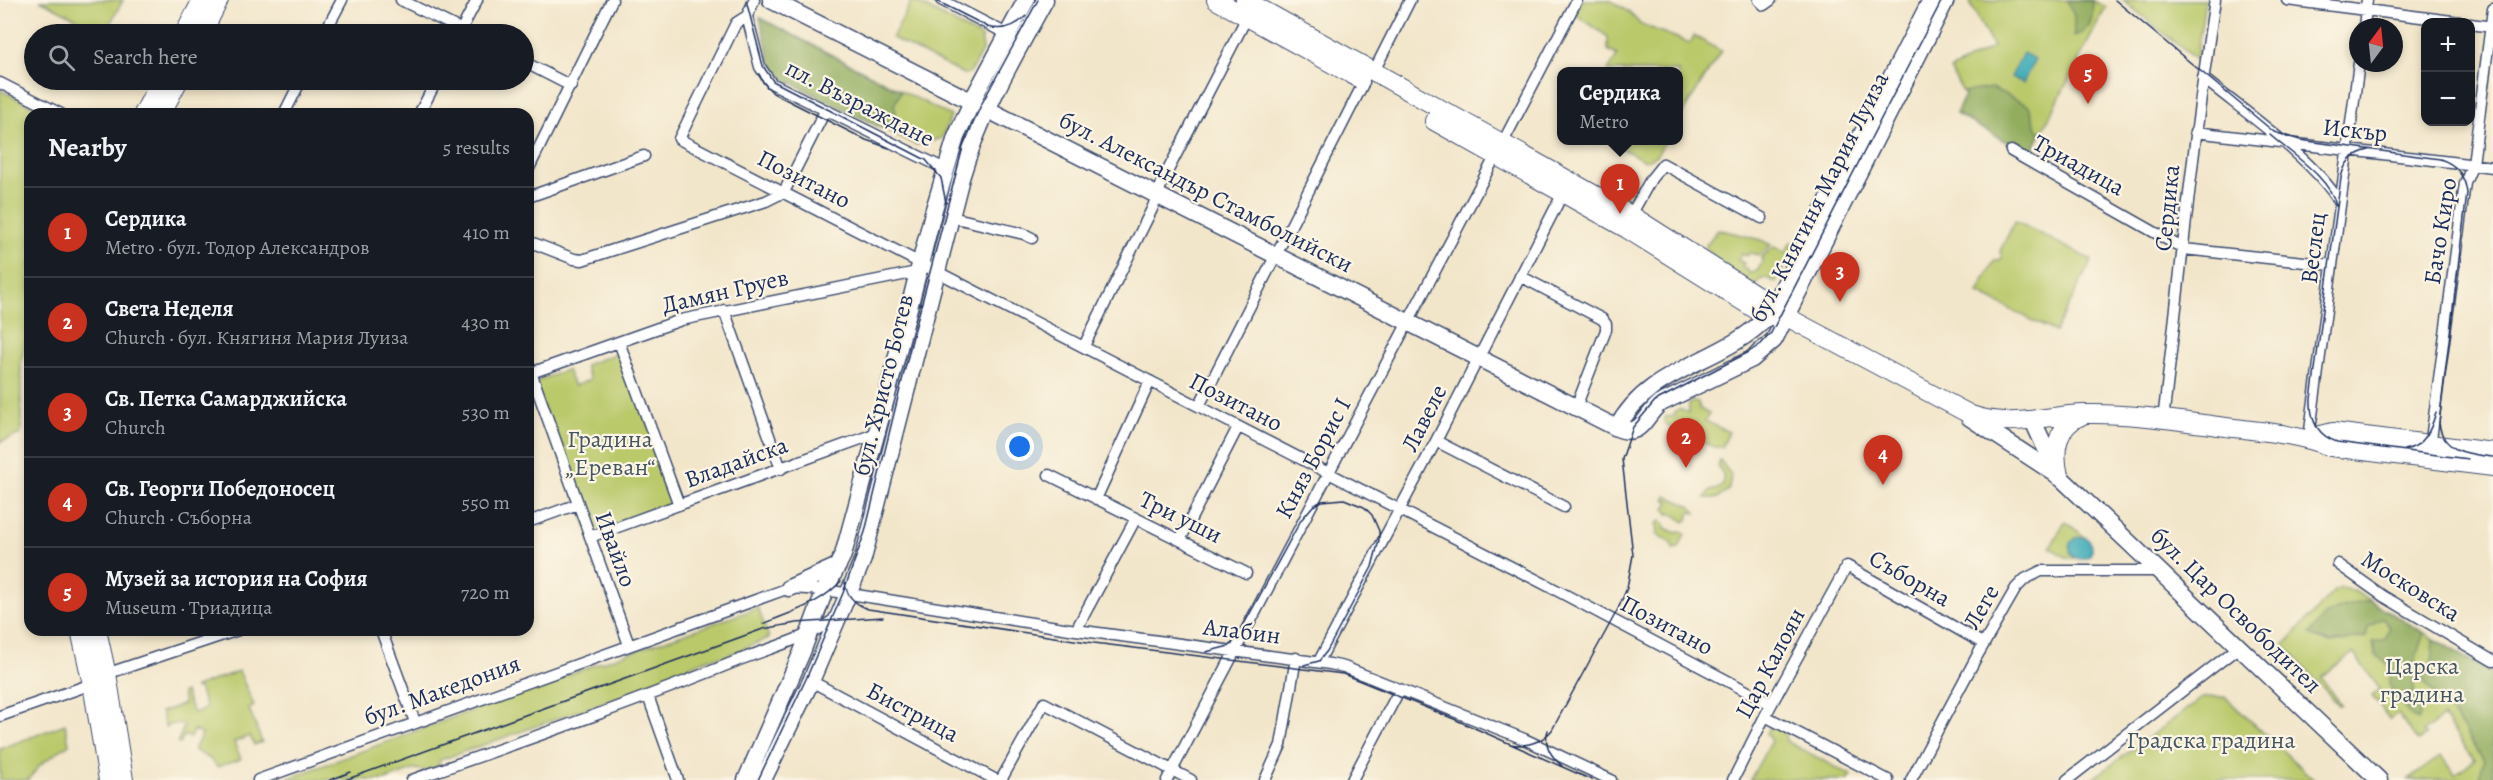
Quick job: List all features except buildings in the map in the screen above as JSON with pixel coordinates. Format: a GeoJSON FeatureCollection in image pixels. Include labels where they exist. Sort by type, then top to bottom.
{"type":"FeatureCollection","features":[{"type":"Feature","properties":{"kind":"main road"},"geometry":{"type":"LineString","coordinates":[[189,24],[202,0]]}},
{"type":"Feature","properties":{"kind":"main road"},"geometry":{"type":"LineString","coordinates":[[207,24],[219,0]]}},
{"type":"Feature","properties":{"kind":"main road","name":"бул. Александър Стамболийски"},"geometry":{"type":"LineString","coordinates":[[772,0],[1623,429]]}},
{"type":"Feature","properties":{"kind":"main road","name":"бул. Христо Ботев"},"geometry":{"type":"LineString","coordinates":[[1015,38],[1026,0]]}},
{"type":"Feature","properties":{"kind":"main road","name":"бул. Христо Ботев"},"geometry":{"type":"LineString","coordinates":[[751,780],[825,590],[838,566],[854,518],[945,169],[1015,38],[1045,0]]}},
{"type":"Feature","properties":{"kind":"main road"},"geometry":{"type":"LineString","coordinates":[[1216,0],[1251,6],[1369,77],[1499,150],[1630,215],[1777,313]]}},
{"type":"Feature","properties":{"kind":"main road","name":"бул. Княгиня Мария Луиза"},"geometry":{"type":"LineString","coordinates":[[1931,0],[1777,313],[1774,340],[1761,353],[1669,398],[1649,414],[1638,429],[1623,429],[1635,400],[1652,386],[1740,339],[1777,313],[1946,0]]}},
{"type":"Feature","properties":{"kind":"main road"},"geometry":{"type":"LineString","coordinates":[[145,108],[155,90]]}},
{"type":"Feature","properties":{"kind":"main road"},"geometry":{"type":"LineString","coordinates":[[164,108],[174,90]]}},
{"type":"Feature","properties":{"kind":"main road","name":"бул. Христо Ботев"},"geometry":{"type":"LineString","coordinates":[[751,780],[811,681],[871,533],[979,105]]}},
{"type":"Feature","properties":{"kind":"main road"},"geometry":{"type":"LineString","coordinates":[[1499,150],[1563,193],[1777,313],[1956,409],[1995,421],[2033,421],[2067,414],[2112,414],[2310,438],[2332,432],[2493,467]]}},
{"type":"Feature","properties":{"kind":"main road","name":"бул. Цар Освободител"},"geometry":{"type":"LineString","coordinates":[[1956,409],[2059,476],[2379,780]]}},
{"type":"Feature","properties":{"kind":"main road"},"geometry":{"type":"LineString","coordinates":[[2059,476],[2056,462],[2060,435],[2067,424],[2087,414]]}},
{"type":"Feature","properties":{"kind":"main road","name":"бул. Цар Освободител"},"geometry":{"type":"LineString","coordinates":[[2033,421],[2059,476]]}},
{"type":"Feature","properties":{"kind":"main road"},"geometry":{"type":"LineString","coordinates":[[2429,452],[2493,452]]}},
{"type":"Feature","properties":{"kind":"main road"},"geometry":{"type":"LineString","coordinates":[[789,588],[838,566]]}},
{"type":"Feature","properties":{"kind":"main road"},"geometry":{"type":"LineString","coordinates":[[82,636],[99,679],[124,780]]}},
{"type":"Feature","properties":{"kind":"main road"},"geometry":{"type":"LineString","coordinates":[[97,636],[108,780]]}},
{"type":"Feature","properties":{"kind":"street"},"geometry":{"type":"LineString","coordinates":[[329,24],[342,0]]}},
{"type":"Feature","properties":{"kind":"street"},"geometry":{"type":"LineString","coordinates":[[400,0],[446,24]]}},
{"type":"Feature","properties":{"kind":"street"},"geometry":{"type":"LineString","coordinates":[[467,24],[477,0]]}},
{"type":"Feature","properties":{"kind":"street"},"geometry":{"type":"LineString","coordinates":[[534,158],[612,0]]}},
{"type":"Feature","properties":{"kind":"street"},"geometry":{"type":"LineString","coordinates":[[747,16],[754,0]]}},
{"type":"Feature","properties":{"kind":"street"},"geometry":{"type":"LineString","coordinates":[[941,0],[1015,38]]}},
{"type":"Feature","properties":{"kind":"street"},"geometry":{"type":"LineString","coordinates":[[1198,406],[1410,0]]}},
{"type":"Feature","properties":{"kind":"street","name":"Княз Борис I"},"geometry":{"type":"LineString","coordinates":[[1169,775],[1577,0]]}},
{"type":"Feature","properties":{"kind":"street"},"geometry":{"type":"LineString","coordinates":[[1759,0],[1764,5],[1771,0]]}},
{"type":"Feature","properties":{"kind":"street","name":"Сердика"},"geometry":{"type":"LineString","coordinates":[[2163,420],[2184,249],[2195,132],[2215,0]]}},
{"type":"Feature","properties":{"kind":"street"},"geometry":{"type":"LineString","coordinates":[[2288,0],[2367,5],[2438,18]]}},
{"type":"Feature","properties":{"kind":"street"},"geometry":{"type":"LineString","coordinates":[[1084,346],[1158,195],[1164,178],[1251,6]]}},
{"type":"Feature","properties":{"kind":"street","name":"Бачо Киро"},"geometry":{"type":"LineString","coordinates":[[2429,452],[2465,183],[2473,164],[2493,9]]}},
{"type":"Feature","properties":{"kind":"street","name":"пл. Възраждане"},"geometry":{"type":"LineString","coordinates":[[747,16],[760,67],[767,79],[776,86],[945,169]]}},
{"type":"Feature","properties":{"kind":"street","name":"Позитано"},"geometry":{"type":"LineString","coordinates":[[747,16],[736,23],[679,139],[784,192],[920,266],[937,271],[1084,346],[1771,704]]}},
{"type":"Feature","properties":{"kind":"street"},"geometry":{"type":"LineString","coordinates":[[2475,25],[2492,27]]}},
{"type":"Feature","properties":{"kind":"street"},"geometry":{"type":"LineString","coordinates":[[534,67],[571,86]]}},
{"type":"Feature","properties":{"kind":"street","name":"Веслец"},"geometry":{"type":"LineString","coordinates":[[2310,438],[2358,72]]}},
{"type":"Feature","properties":{"kind":"street","name":"Искър"},"geometry":{"type":"LineString","coordinates":[[2203,78],[2283,143],[2327,184],[2340,203]]}},
{"type":"Feature","properties":{"kind":"street"},"geometry":{"type":"LineString","coordinates":[[0,83],[49,108]]}},
{"type":"Feature","properties":{"kind":"street"},"geometry":{"type":"LineString","coordinates":[[287,108],[296,90]]}},
{"type":"Feature","properties":{"kind":"street"},"geometry":{"type":"LineString","coordinates":[[422,108],[432,90]]}},
{"type":"Feature","properties":{"kind":"street"},"geometry":{"type":"LineString","coordinates":[[534,245],[582,260],[766,201],[784,192],[825,111]]}},
{"type":"Feature","properties":{"kind":"street","name":"Искър"},"geometry":{"type":"LineString","coordinates":[[2195,132],[2493,167]]}},
{"type":"Feature","properties":{"kind":"street","name":"Триадица"},"geometry":{"type":"LineString","coordinates":[[2011,151],[2184,249],[2332,265]]}},
{"type":"Feature","properties":{"kind":"street"},"geometry":{"type":"LineString","coordinates":[[534,194],[644,156]]}},
{"type":"Feature","properties":{"kind":"street"},"geometry":{"type":"LineString","coordinates":[[1630,215],[1651,179],[1663,164],[1762,218]]}},
{"type":"Feature","properties":{"kind":"street","name":"Лавеле"},"geometry":{"type":"LineString","coordinates":[[1319,661],[1436,441],[1563,193]]}},
{"type":"Feature","properties":{"kind":"street"},"geometry":{"type":"LineString","coordinates":[[951,217],[1024,234],[1032,238]]}},
{"type":"Feature","properties":{"kind":"street","name":"Дамян Груев"},"geometry":{"type":"LineString","coordinates":[[534,368],[681,320],[920,266]]}},
{"type":"Feature","properties":{"kind":"street"},"geometry":{"type":"LineString","coordinates":[[1520,276],[1602,319],[1606,324],[1606,330],[1576,407]]}},
{"type":"Feature","properties":{"kind":"street"},"geometry":{"type":"LineString","coordinates":[[723,310],[781,468]]}},
{"type":"Feature","properties":{"kind":"street"},"geometry":{"type":"LineString","coordinates":[[619,342],[679,505]]}},
{"type":"Feature","properties":{"kind":"street"},"geometry":{"type":"LineString","coordinates":[[1096,499],[1150,381]]}},
{"type":"Feature","properties":{"kind":"street","name":"Ивайло"},"geometry":{"type":"LineString","coordinates":[[534,384],[629,645]]}},
{"type":"Feature","properties":{"kind":"street","name":"Владайска"},"geometry":{"type":"LineString","coordinates":[[590,537],[897,426]]}},
{"type":"Feature","properties":{"kind":"street"},"geometry":{"type":"LineString","coordinates":[[1180,540],[1238,427]]}},
{"type":"Feature","properties":{"kind":"street"},"geometry":{"type":"LineString","coordinates":[[1436,441],[1564,507]]}},
{"type":"Feature","properties":{"kind":"street","name":"Три уши"},"geometry":{"type":"LineString","coordinates":[[1049,475],[1246,573]]}},
{"type":"Feature","properties":{"kind":"street"},"geometry":{"type":"LineString","coordinates":[[534,520],[578,504]]}},
{"type":"Feature","properties":{"kind":"street"},"geometry":{"type":"LineString","coordinates":[[1076,630],[1136,518]]}},
{"type":"Feature","properties":{"kind":"street","name":"Московска"},"geometry":{"type":"LineString","coordinates":[[2338,564],[2366,585],[2493,661]]}},
{"type":"Feature","properties":{"kind":"street","name":"Цар Калоян"},"geometry":{"type":"LineString","coordinates":[[1733,780],[1771,704],[1846,566]]}},
{"type":"Feature","properties":{"kind":"street","name":"Съборна"},"geometry":{"type":"LineString","coordinates":[[1846,566],[1984,644]]}},
{"type":"Feature","properties":{"kind":"street","name":"Леге"},"geometry":{"type":"LineString","coordinates":[[1911,780],[2016,588],[2033,574],[2041,571],[2160,571]]}},
{"type":"Feature","properties":{"kind":"street","name":"бул. Македония"},"geometry":{"type":"LineString","coordinates":[[258,780],[789,588],[848,594]]}},
{"type":"Feature","properties":{"kind":"street","name":"Алабин"},"geometry":{"type":"LineString","coordinates":[[848,594],[1076,630],[1319,661],[1344,667],[1534,743],[1611,780]]}},
{"type":"Feature","properties":{"kind":"street"},"geometry":{"type":"LineString","coordinates":[[412,780],[437,776],[808,635],[838,617]]}},
{"type":"Feature","properties":{"kind":"street"},"geometry":{"type":"LineString","coordinates":[[0,716],[221,636]]}},
{"type":"Feature","properties":{"kind":"street"},"geometry":{"type":"LineString","coordinates":[[383,636],[415,722]]}},
{"type":"Feature","properties":{"kind":"street"},"geometry":{"type":"LineString","coordinates":[[788,642],[798,645],[802,652]]}},
{"type":"Feature","properties":{"kind":"street"},"geometry":{"type":"LineString","coordinates":[[2067,780],[2239,647]]}},
{"type":"Feature","properties":{"kind":"street"},"geometry":{"type":"LineString","coordinates":[[1266,780],[1281,745],[1296,658]]}},
{"type":"Feature","properties":{"kind":"street","name":"Бистрица"},"geometry":{"type":"LineString","coordinates":[[811,681],[996,780]]}},
{"type":"Feature","properties":{"kind":"street"},"geometry":{"type":"LineString","coordinates":[[1352,780],[1400,689]]}},
{"type":"Feature","properties":{"kind":"street"},"geometry":{"type":"LineString","coordinates":[[648,696],[678,780]]}},
{"type":"Feature","properties":{"kind":"street"},"geometry":{"type":"LineString","coordinates":[[1001,780],[1044,703],[1169,775],[1191,780]]}},
{"type":"Feature","properties":{"kind":"street"},"geometry":{"type":"LineString","coordinates":[[1765,716],[1888,780]]}},
{"type":"Feature","properties":{"kind":"green space"},"geometry":{"type":"Polygon","coordinates":[[[40,0],[123,0],[110,24],[87,24],[40,0]]]}},
{"type":"Feature","properties":{"kind":"green space"},"geometry":{"type":"Polygon","coordinates":[[[912,0],[981,37],[983,49],[970,73],[963,74],[892,38],[912,0]]]}},
{"type":"Feature","properties":{"kind":"green space"},"geometry":{"type":"Polygon","coordinates":[[[1583,0],[1610,0],[1630,13],[1640,24],[1690,43],[1694,36],[1721,51],[1683,113],[1683,67],[1610,67],[1617,55],[1608,50],[1608,37],[1575,14],[1583,0]]]}},
{"type":"Feature","properties":{"kind":"green space"},"geometry":{"type":"Polygon","coordinates":[[[1972,0],[2092,0],[2106,7],[2030,155],[1956,114],[1965,95],[1950,70],[1993,47],[1970,3],[1972,0]]]}},
{"type":"Feature","properties":{"kind":"green space"},"geometry":{"type":"Polygon","coordinates":[[[2067,0],[2093,1],[2092,18],[2088,27],[2074,36],[2074,16],[2067,0]]]}},
{"type":"Feature","properties":{"kind":"green space"},"geometry":{"type":"Polygon","coordinates":[[[2123,0],[2205,0],[2196,60],[2123,0]]]}},
{"type":"Feature","properties":{"kind":"green space"},"geometry":{"type":"Polygon","coordinates":[[[760,18],[951,116],[942,138],[916,145],[782,78],[771,63],[760,18]]]}},
{"type":"Feature","properties":{"kind":"green space"},"geometry":{"type":"Polygon","coordinates":[[[760,18],[901,91],[894,105],[897,116],[883,129],[782,78],[771,63],[760,18]]]}},
{"type":"Feature","properties":{"kind":"green space"},"geometry":{"type":"Polygon","coordinates":[[[1992,88],[2029,106],[2036,127],[2041,133],[2030,155],[1956,114],[1965,95],[1963,92],[1992,88]]]}},
{"type":"Feature","properties":{"kind":"green space"},"geometry":{"type":"Polygon","coordinates":[[[0,90],[37,108],[24,108],[24,348],[21,363],[21,434],[0,442],[0,90]]]}},
{"type":"Feature","properties":{"kind":"green space"},"geometry":{"type":"Polygon","coordinates":[[[1615,145],[1663,145],[1657,155],[1645,161],[1615,145]]]}},
{"type":"Feature","properties":{"kind":"green space"},"geometry":{"type":"Polygon","coordinates":[[[2015,221],[2092,260],[2055,332],[1978,293],[1994,261],[2002,258],[2000,251],[2015,221]]]}},
{"type":"Feature","properties":{"kind":"green space"},"geometry":{"type":"Polygon","coordinates":[[[1718,229],[1761,240],[1771,245],[1759,255],[1741,254],[1738,260],[1744,263],[1742,267],[1748,270],[1749,274],[1757,271],[1762,263],[1761,257],[1774,247],[1785,253],[1791,242],[1796,244],[1776,283],[1767,278],[1760,280],[1754,288],[1707,250],[1706,245],[1718,229]]]}},
{"type":"Feature","properties":{"kind":"green space","name":"Градина „Ереван“"},"geometry":{"type":"Polygon","coordinates":[[[623,351],[679,505],[590,537],[534,382],[567,370],[574,386],[590,380],[585,365],[623,351]]]}},
{"type":"Feature","properties":{"kind":"green space"},"geometry":{"type":"Polygon","coordinates":[[[1694,401],[1698,402],[1700,409],[1709,414],[1705,421],[1729,432],[1722,447],[1714,447],[1671,429],[1664,422],[1665,417],[1675,416],[1675,411],[1679,409],[1688,413],[1689,404],[1694,401]]]}},
{"type":"Feature","properties":{"kind":"green space"},"geometry":{"type":"Polygon","coordinates":[[[1720,460],[1731,475],[1729,489],[1718,498],[1705,498],[1709,491],[1718,489],[1723,484],[1723,474],[1718,466],[1720,460]]]}},
{"type":"Feature","properties":{"kind":"green space"},"geometry":{"type":"Polygon","coordinates":[[[1666,496],[1691,506],[1696,513],[1690,512],[1685,522],[1673,514],[1668,514],[1665,509],[1669,501],[1665,499],[1666,496]]]}},
{"type":"Feature","properties":{"kind":"green space"},"geometry":{"type":"Polygon","coordinates":[[[1661,521],[1665,524],[1665,528],[1685,534],[1679,548],[1673,549],[1671,542],[1656,534],[1658,530],[1656,524],[1661,521]]]}},
{"type":"Feature","properties":{"kind":"green space"},"geometry":{"type":"Polygon","coordinates":[[[2065,521],[2086,538],[2083,537],[2070,552],[2074,558],[2066,557],[2050,548],[2065,521]]]}},
{"type":"Feature","properties":{"kind":"green space","name":"Царска градина"},"geometry":{"type":"Polygon","coordinates":[[[2341,588],[2354,591],[2493,674],[2493,780],[2408,780],[2441,756],[2455,775],[2475,760],[2443,717],[2423,732],[2426,735],[2418,741],[2398,714],[2390,720],[2372,696],[2380,689],[2353,653],[2321,677],[2341,704],[2339,705],[2284,645],[2334,591],[2341,588]]]}},
{"type":"Feature","properties":{"kind":"green space"},"geometry":{"type":"Polygon","coordinates":[[[2370,601],[2424,633],[2413,674],[2414,692],[2420,715],[2418,720],[2409,714],[2389,685],[2390,667],[2375,654],[2373,642],[2385,639],[2390,627],[2383,618],[2368,627],[2366,637],[2330,643],[2310,635],[2327,614],[2351,604],[2370,601]]]}},
{"type":"Feature","properties":{"kind":"green space"},"geometry":{"type":"Polygon","coordinates":[[[758,608],[769,638],[723,657],[710,658],[649,683],[650,686],[440,760],[438,766],[425,771],[415,769],[385,780],[284,780],[605,661],[758,608]]]}},
{"type":"Feature","properties":{"kind":"green space"},"geometry":{"type":"Polygon","coordinates":[[[2434,639],[2493,674],[2493,780],[2478,780],[2484,761],[2464,729],[2423,680],[2426,670],[2432,663],[2434,639]]]}},
{"type":"Feature","properties":{"kind":"green space"},"geometry":{"type":"Polygon","coordinates":[[[239,671],[254,706],[249,709],[262,742],[254,745],[250,736],[234,742],[241,759],[217,767],[210,759],[194,750],[202,734],[193,730],[190,738],[184,735],[180,744],[177,743],[184,726],[175,723],[169,724],[166,728],[161,712],[184,704],[182,693],[185,692],[193,713],[206,709],[199,688],[195,689],[195,687],[239,671]]]}},
{"type":"Feature","properties":{"kind":"green space","name":"Градска градина"},"geometry":{"type":"Polygon","coordinates":[[[2225,697],[2314,780],[2091,780],[2202,698],[2225,697]]]}},
{"type":"Feature","properties":{"kind":"green space"},"geometry":{"type":"Polygon","coordinates":[[[65,724],[69,744],[40,765],[28,780],[0,780],[0,749],[65,724]]]}},
{"type":"Feature","properties":{"kind":"green space"},"geometry":{"type":"Polygon","coordinates":[[[1773,725],[1784,730],[1786,741],[1851,775],[1848,780],[1750,780],[1771,741],[1766,733],[1773,725]]]}},
{"type":"Feature","properties":{"kind":"water"},"geometry":{"type":"Polygon","coordinates":[[[2023,53],[2035,59],[2023,83],[2011,77],[2023,53]]]}},
{"type":"Feature","properties":{"kind":"water"},"geometry":{"type":"Polygon","coordinates":[[[2081,537],[2089,540],[2092,548],[2089,556],[2081,559],[2073,556],[2070,548],[2073,540],[2081,537]]]}},
{"type":"Feature","properties":{"kind":"tram line"},"geometry":{"type":"LineString","coordinates":[[746,0],[763,66],[773,81],[926,160],[941,178],[946,203]]}},
{"type":"Feature","properties":{"kind":"tram line"},"geometry":{"type":"LineString","coordinates":[[935,0],[988,27],[998,29],[1017,23],[1026,16]]}},
{"type":"Feature","properties":{"kind":"tram line"},"geometry":{"type":"LineString","coordinates":[[758,780],[806,679],[843,593],[865,532],[963,147],[981,105],[1038,0]]}},
{"type":"Feature","properties":{"kind":"tram line"},"geometry":{"type":"LineString","coordinates":[[1510,744],[1533,743],[1552,730],[1618,609],[1627,588],[1633,555],[1622,459],[1633,427],[1655,401],[1749,352],[1771,333],[1942,0]]}},
{"type":"Feature","properties":{"kind":"tram line"},"geometry":{"type":"LineString","coordinates":[[2115,0],[2274,132],[2300,140],[2440,159],[2451,164],[2459,172],[2467,193],[2439,423],[2446,441],[2458,450],[2493,457]]}},
{"type":"Feature","properties":{"kind":"tram line"},"geometry":{"type":"LineString","coordinates":[[759,74],[773,93],[866,140],[889,148]]}},
{"type":"Feature","properties":{"kind":"tram line"},"geometry":{"type":"LineString","coordinates":[[2270,135],[2319,176],[2333,196],[2336,206]]}},
{"type":"Feature","properties":{"kind":"tram line"},"geometry":{"type":"LineString","coordinates":[[2369,150],[2350,160],[2341,178],[2311,399],[2313,420],[2319,431],[2337,442],[2468,459]]}},
{"type":"Feature","properties":{"kind":"tram line"},"geometry":{"type":"LineString","coordinates":[[2404,450],[2422,441],[2432,425],[2436,412]]}},
{"type":"Feature","properties":{"kind":"tram line"},"geometry":{"type":"LineString","coordinates":[[1206,652],[1229,646],[1236,639],[1301,520],[1313,506],[1322,501],[1344,499],[1364,507],[1372,515],[1379,531],[1379,540],[1372,567],[1327,651],[1319,661],[1304,665]]}},
{"type":"Feature","properties":{"kind":"tram line"},"geometry":{"type":"LineString","coordinates":[[763,624],[815,602],[841,581]]}},
{"type":"Feature","properties":{"kind":"tram line"},"geometry":{"type":"LineString","coordinates":[[845,582],[852,599],[868,609],[1094,643],[1343,674],[1454,719],[1592,780]]}},
{"type":"Feature","properties":{"kind":"tram line"},"geometry":{"type":"LineString","coordinates":[[345,780],[763,629],[796,623],[883,617]]}},
{"type":"Feature","properties":{"kind":"tram line"},"geometry":{"type":"LineString","coordinates":[[1548,730],[1547,745],[1554,758],[1562,766]]}},
{"type":"Feature","properties":{"kind":"tram line"},"geometry":{"type":"LineString","coordinates":[[330,780],[351,772]]}},
{"type":"Feature","properties":{"kind":"place","name":"Музей за история на София"},"geometry":{"type":"Point","coordinates":[2088,104]}},
{"type":"Feature","properties":{"kind":"place","name":"Сердика"},"geometry":{"type":"Point","coordinates":[1620,214]}},
{"type":"Feature","properties":{"kind":"place","name":"Св. Петка Самарджийска"},"geometry":{"type":"Point","coordinates":[1840,302]}},
{"type":"Feature","properties":{"kind":"place","name":"Света Неделя"},"geometry":{"type":"Point","coordinates":[1686,468]}},
{"type":"Feature","properties":{"kind":"place","name":"Св. Георги Победоносец"},"geometry":{"type":"Point","coordinates":[1883,485]}}]}
